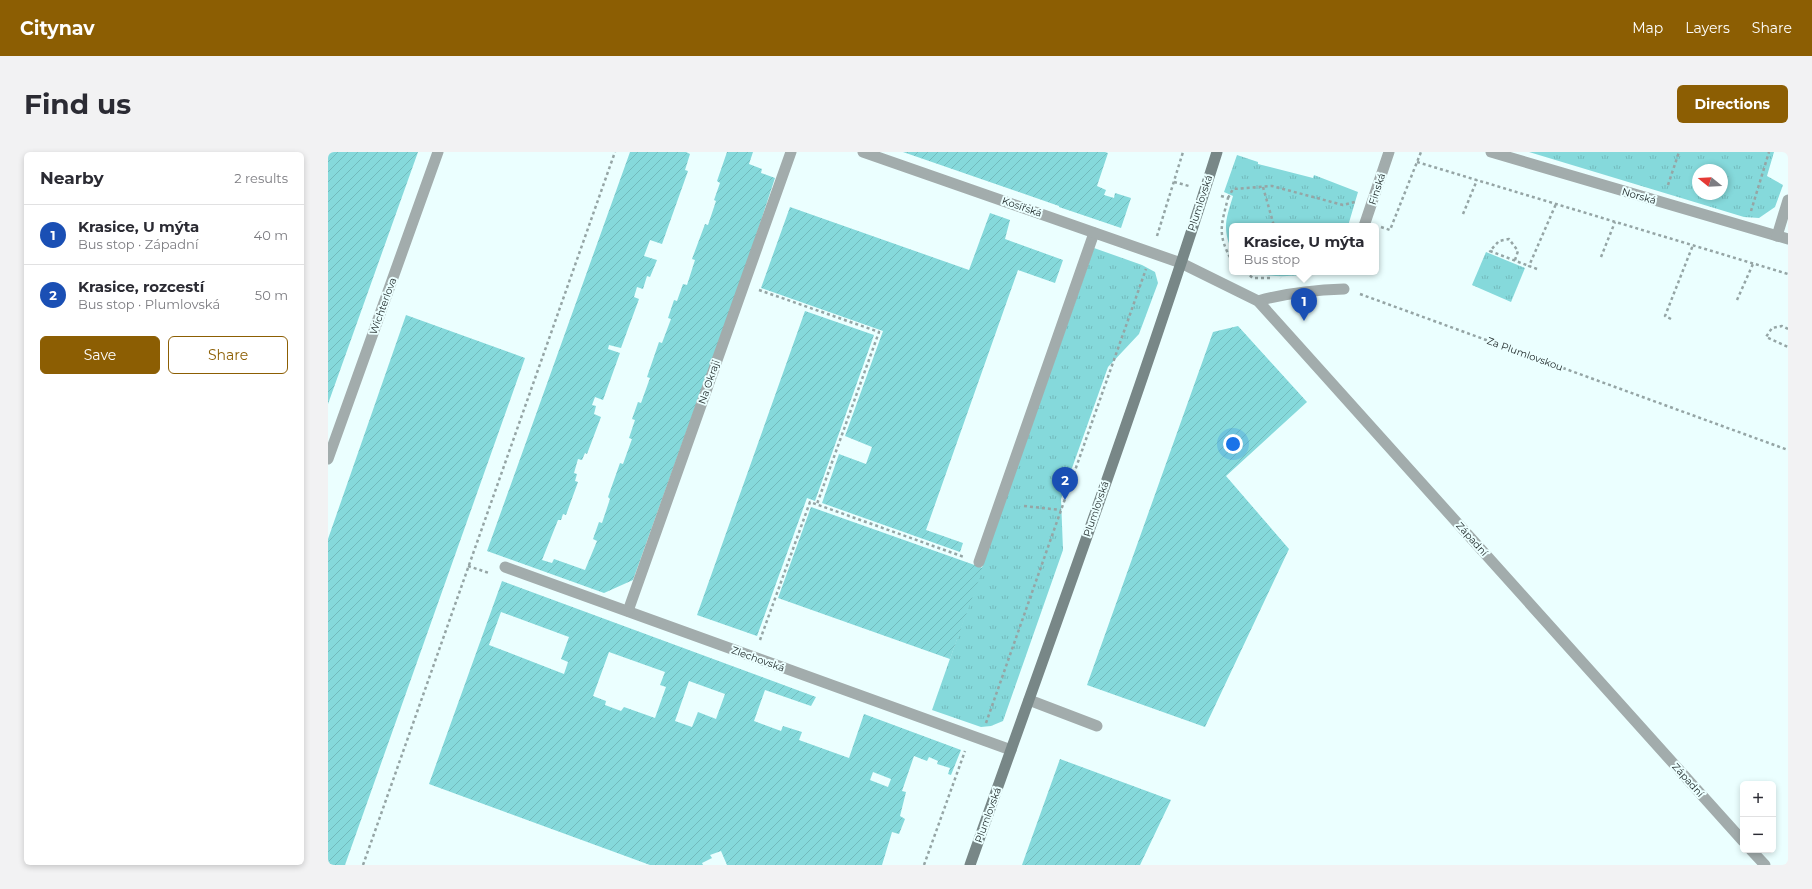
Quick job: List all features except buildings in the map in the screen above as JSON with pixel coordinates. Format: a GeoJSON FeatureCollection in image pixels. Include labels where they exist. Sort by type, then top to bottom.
{"type":"FeatureCollection","features":[{"type":"Feature","properties":{"kind":"main road","name":"Plumlovská"},"geometry":{"type":"LineString","coordinates":[[970,865],[1181,263],[1217,152]]}},
{"type":"Feature","properties":{"kind":"street","name":"Wichterlova"},"geometry":{"type":"LineString","coordinates":[[329,454],[438,152]]}},
{"type":"Feature","properties":{"kind":"street","name":"Na Okraji"},"geometry":{"type":"LineString","coordinates":[[628,611],[791,152]]}},
{"type":"Feature","properties":{"kind":"street","name":"Kosířská"},"geometry":{"type":"LineString","coordinates":[[863,152],[1181,263]]}},
{"type":"Feature","properties":{"kind":"street","name":"Finská"},"geometry":{"type":"LineString","coordinates":[[1365,223],[1389,152]]}},
{"type":"Feature","properties":{"kind":"street","name":"Norská"},"geometry":{"type":"LineString","coordinates":[[1491,152],[1788,239]]}},
{"type":"Feature","properties":{"kind":"street"},"geometry":{"type":"LineString","coordinates":[[1776,236],[1788,200]]}},
{"type":"Feature","properties":{"kind":"street"},"geometry":{"type":"LineString","coordinates":[[978,562],[1094,233]]}},
{"type":"Feature","properties":{"kind":"street","name":"Západní"},"geometry":{"type":"LineString","coordinates":[[1181,263],[1258,301],[1740,838]]}},
{"type":"Feature","properties":{"kind":"street"},"geometry":{"type":"LineString","coordinates":[[1258,301],[1280,295],[1316,290],[1344,289]]}},
{"type":"Feature","properties":{"kind":"street","name":"Zlechovská"},"geometry":{"type":"LineString","coordinates":[[505,567],[1011,750]]}},
{"type":"Feature","properties":{"kind":"street"},"geometry":{"type":"LineString","coordinates":[[1029,700],[1097,726]]}},
{"type":"Feature","properties":{"kind":"street"},"geometry":{"type":"LineString","coordinates":[[1754,853],[1765,865]]}},
{"type":"Feature","properties":{"kind":"path"},"geometry":{"type":"LineString","coordinates":[[363,865],[615,152]]}},
{"type":"Feature","properties":{"kind":"path"},"geometry":{"type":"LineString","coordinates":[[924,865],[966,748],[986,724],[1152,252],[1183,152]]}},
{"type":"Feature","properties":{"kind":"path"},"geometry":{"type":"LineString","coordinates":[[1379,227],[1390,230],[1421,152]]}},
{"type":"Feature","properties":{"kind":"path"},"geometry":{"type":"LineString","coordinates":[[1667,190],[1679,152]]}},
{"type":"Feature","properties":{"kind":"path"},"geometry":{"type":"LineString","coordinates":[[1749,215],[1769,152]]}},
{"type":"Feature","properties":{"kind":"path"},"geometry":{"type":"LineString","coordinates":[[1417,162],[1788,274]]}},
{"type":"Feature","properties":{"kind":"path"},"geometry":{"type":"LineString","coordinates":[[1463,214],[1477,180]]}},
{"type":"Feature","properties":{"kind":"path"},"geometry":{"type":"LineString","coordinates":[[1228,198],[1233,189],[1272,186],[1342,205],[1359,201]]}},
{"type":"Feature","properties":{"kind":"path"},"geometry":{"type":"LineString","coordinates":[[1264,187],[1273,223]]}},
{"type":"Feature","properties":{"kind":"path"},"geometry":{"type":"LineString","coordinates":[[1529,266],[1556,204]]}},
{"type":"Feature","properties":{"kind":"path"},"geometry":{"type":"LineString","coordinates":[[1601,257],[1616,222]]}},
{"type":"Feature","properties":{"kind":"path"},"geometry":{"type":"LineString","coordinates":[[1515,260],[1518,251],[1515,244],[1509,239],[1499,241],[1490,251],[1537,269]]}},
{"type":"Feature","properties":{"kind":"path"},"geometry":{"type":"LineString","coordinates":[[1671,319],[1665,316],[1693,245]]}},
{"type":"Feature","properties":{"kind":"path"},"geometry":{"type":"LineString","coordinates":[[1737,300],[1753,264]]}},
{"type":"Feature","properties":{"kind":"path"},"geometry":{"type":"LineString","coordinates":[[1280,275],[1281,279]]}},
{"type":"Feature","properties":{"kind":"path"},"geometry":{"type":"LineString","coordinates":[[744,284],[879,332],[817,504]]}},
{"type":"Feature","properties":{"kind":"path","name":"Za Plumlovskou"},"geometry":{"type":"LineString","coordinates":[[1344,289],[1788,450]]}},
{"type":"Feature","properties":{"kind":"path"},"geometry":{"type":"LineString","coordinates":[[1788,329],[1782,326],[1772,328],[1766,337],[1788,346]]}},
{"type":"Feature","properties":{"kind":"path"},"geometry":{"type":"LineString","coordinates":[[754,657],[810,502],[978,562]]}},
{"type":"Feature","properties":{"kind":"path"},"geometry":{"type":"LineString","coordinates":[[1024,506],[1061,510]]}},
{"type":"Feature","properties":{"kind":"green space"},"geometry":{"type":"Polygon","coordinates":[[[328,152],[418,152],[328,404],[328,152]]]}},
{"type":"Feature","properties":{"kind":"green space"},"geometry":{"type":"Polygon","coordinates":[[[630,152],[686,152],[690,154],[685,170],[688,171],[662,244],[650,240],[644,256],[657,260],[650,277],[647,276],[643,289],[637,287],[634,297],[639,299],[621,348],[609,345],[608,349],[620,353],[603,400],[595,397],[592,405],[596,406],[594,414],[601,417],[587,454],[585,453],[582,460],[578,459],[574,473],[577,474],[575,481],[578,482],[566,515],[563,514],[561,520],[558,520],[542,560],[552,563],[554,559],[585,570],[597,541],[593,539],[599,522],[602,523],[610,499],[608,497],[620,463],[623,464],[632,439],[629,438],[635,420],[632,419],[638,402],[641,403],[650,378],[647,377],[659,342],[662,343],[671,319],[668,318],[674,300],[677,301],[683,284],[687,285],[695,260],[692,259],[705,224],[708,225],[720,183],[717,181],[727,152],[753,152],[749,164],[762,169],[761,173],[775,178],[748,260],[633,580],[604,593],[487,551],[630,152]]]}},
{"type":"Feature","properties":{"kind":"green space"},"geometry":{"type":"Polygon","coordinates":[[[903,152],[1105,152],[1108,153],[1097,186],[1106,190],[1104,195],[1114,198],[1115,193],[1131,198],[1121,228],[903,152]]]}},
{"type":"Feature","properties":{"kind":"green space"},"geometry":{"type":"Polygon","coordinates":[[[1529,152],[1774,152],[1767,176],[1783,185],[1775,207],[1759,218],[1744,217],[1529,152]]]}},
{"type":"Feature","properties":{"kind":"green space"},"geometry":{"type":"Polygon","coordinates":[[[1237,155],[1258,162],[1258,164],[1313,178],[1314,175],[1358,192],[1349,223],[1229,223],[1229,243],[1226,224],[1228,211],[1233,196],[1224,192],[1237,155]]]}},
{"type":"Feature","properties":{"kind":"green space"},"geometry":{"type":"Polygon","coordinates":[[[790,207],[969,270],[990,213],[1010,220],[1005,239],[1063,260],[1055,283],[1018,270],[926,530],[963,543],[960,552],[822,503],[839,454],[866,464],[872,447],[845,436],[883,331],[761,288],[790,207]]]}},
{"type":"Feature","properties":{"kind":"green space"},"geometry":{"type":"Polygon","coordinates":[[[1094,248],[1142,265],[1155,272],[1158,283],[1139,334],[1108,367],[1061,499],[1063,550],[1003,721],[991,726],[981,727],[932,710],[1094,248]]]}},
{"type":"Feature","properties":{"kind":"green space"},"geometry":{"type":"Polygon","coordinates":[[[1486,252],[1525,268],[1511,302],[1472,285],[1486,252]]]}},
{"type":"Feature","properties":{"kind":"green space"},"geometry":{"type":"Polygon","coordinates":[[[1265,275],[1304,275],[1295,276],[1265,275]]]}},
{"type":"Feature","properties":{"kind":"green space"},"geometry":{"type":"Polygon","coordinates":[[[805,311],[874,335],[815,501],[807,498],[757,636],[697,615],[805,311]]]}},
{"type":"Feature","properties":{"kind":"green space"},"geometry":{"type":"Polygon","coordinates":[[[406,315],[525,358],[345,865],[328,865],[328,539],[406,315]]]}},
{"type":"Feature","properties":{"kind":"green space"},"geometry":{"type":"Polygon","coordinates":[[[1238,326],[1307,402],[1226,476],[1289,549],[1205,727],[1087,685],[1213,332],[1238,326]]]}},
{"type":"Feature","properties":{"kind":"green space"},"geometry":{"type":"Polygon","coordinates":[[[811,507],[983,568],[950,659],[778,598],[811,507]]]}},
{"type":"Feature","properties":{"kind":"green space"},"geometry":{"type":"Polygon","coordinates":[[[502,581],[816,697],[811,706],[765,690],[754,721],[781,731],[783,726],[802,732],[799,740],[849,758],[864,714],[961,750],[951,775],[948,774],[950,768],[937,764],[938,761],[929,757],[927,761],[914,756],[902,791],[906,792],[900,816],[905,819],[899,834],[892,832],[882,865],[727,865],[721,851],[710,855],[712,858],[702,863],[703,865],[650,865],[429,784],[502,581]],[[501,612],[489,645],[564,674],[568,662],[561,659],[569,637],[501,612]],[[609,652],[593,696],[606,701],[605,705],[621,711],[624,707],[655,718],[666,687],[660,685],[665,672],[609,652]],[[689,681],[675,721],[692,727],[698,712],[716,719],[725,694],[689,681]],[[873,772],[870,780],[888,787],[891,779],[873,772]]]}},
{"type":"Feature","properties":{"kind":"green space"},"geometry":{"type":"Polygon","coordinates":[[[1060,759],[1171,800],[1140,865],[1022,865],[1060,759]]]}},
{"type":"Feature","properties":{"kind":"place","name":"Krasice, U mýta"},"geometry":{"type":"Point","coordinates":[1304,321]}},
{"type":"Feature","properties":{"kind":"place","name":"Krasice, rozcestí"},"geometry":{"type":"Point","coordinates":[1065,500]}}]}
